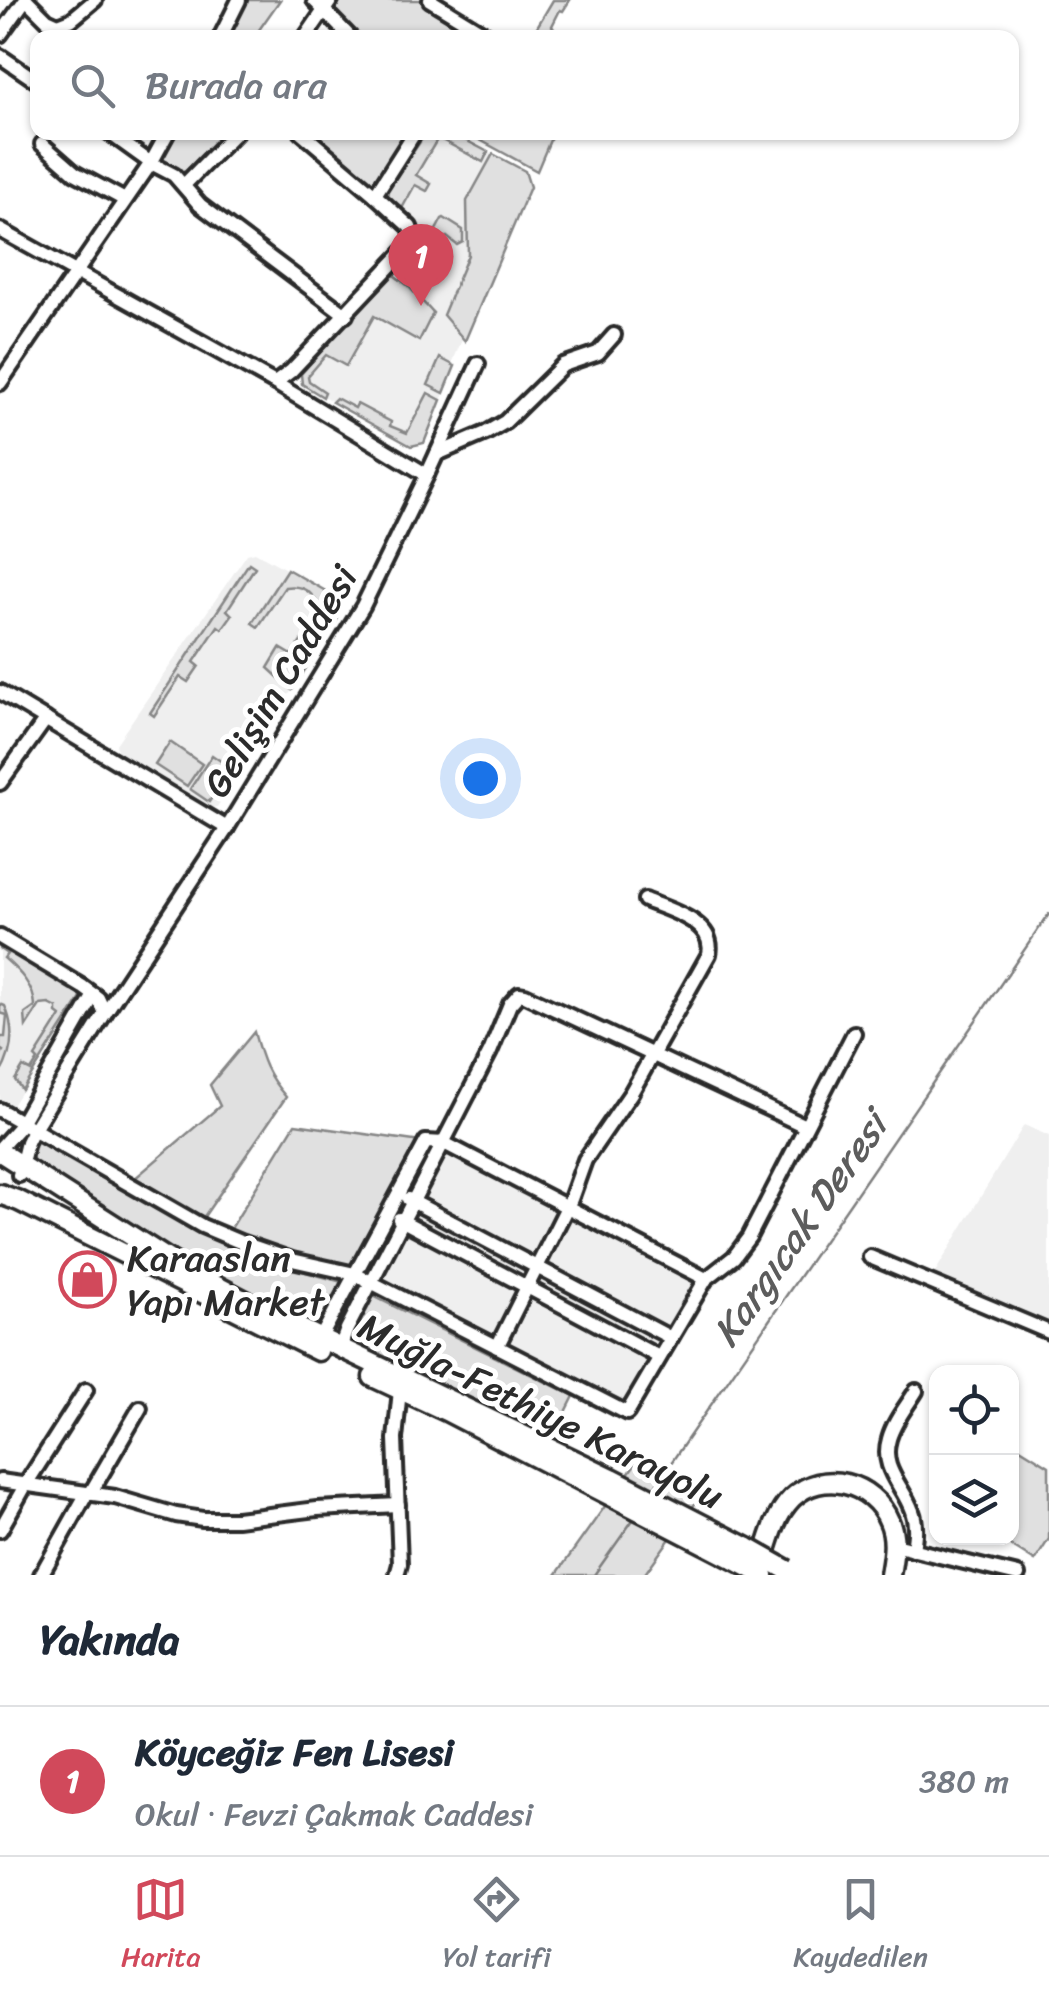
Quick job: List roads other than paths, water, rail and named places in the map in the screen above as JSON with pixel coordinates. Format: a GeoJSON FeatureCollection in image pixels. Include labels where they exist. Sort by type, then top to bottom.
{"type":"FeatureCollection","features":[{"type":"Feature","properties":{"kind":"highway","name":"Muğla-Fethiye Karayolu"},"geometry":{"type":"LineString","coordinates":[[5,1174],[607,1485],[749,1567],[792,1572]]}},
{"type":"Feature","properties":{"kind":"highway","name":"Muğla-Fethiye Karayolu"},"geometry":{"type":"LineString","coordinates":[[5,1174],[19,1200],[275,1330],[607,1485]]}},
{"type":"Feature","properties":{"kind":"highway"},"geometry":{"type":"LineString","coordinates":[[749,1567],[786,1505],[802,1490],[820,1482],[840,1481],[870,1496],[889,1520],[894,1561]]}},
{"type":"Feature","properties":{"kind":"highway","name":"Muğla-Fethiye Karayolu"},"geometry":{"type":"LineString","coordinates":[[698,1535],[749,1567]]}},
{"type":"Feature","properties":{"kind":"street"},"geometry":{"type":"LineString","coordinates":[[0,35],[26,0],[58,25],[96,0]]}},
{"type":"Feature","properties":{"kind":"street"},"geometry":{"type":"LineString","coordinates":[[224,30],[239,0]]}},
{"type":"Feature","properties":{"kind":"street"},"geometry":{"type":"LineString","coordinates":[[430,0],[475,30]]}},
{"type":"Feature","properties":{"kind":"street"},"geometry":{"type":"LineString","coordinates":[[309,30],[323,3],[345,30]]}},
{"type":"Feature","properties":{"kind":"street"},"geometry":{"type":"LineString","coordinates":[[0,56],[30,77]]}},
{"type":"Feature","properties":{"kind":"street"},"geometry":{"type":"LineString","coordinates":[[119,140],[174,175],[200,205],[346,314]]}},
{"type":"Feature","properties":{"kind":"street"},"geometry":{"type":"LineString","coordinates":[[0,383],[164,140]]}},
{"type":"Feature","properties":{"kind":"street"},"geometry":{"type":"LineString","coordinates":[[184,185],[228,140]]}},
{"type":"Feature","properties":{"kind":"street"},"geometry":{"type":"LineString","coordinates":[[275,383],[346,314],[412,241],[410,228],[311,140]]}},
{"type":"Feature","properties":{"kind":"street"},"geometry":{"type":"LineString","coordinates":[[375,194],[411,140]]}},
{"type":"Feature","properties":{"kind":"street"},"geometry":{"type":"LineString","coordinates":[[42,144],[75,173],[125,200]]}},
{"type":"Feature","properties":{"kind":"street"},"geometry":{"type":"LineString","coordinates":[[0,230],[275,383],[427,475]]}},
{"type":"Feature","properties":{"kind":"street"},"geometry":{"type":"LineString","coordinates":[[437,454],[504,422],[563,365],[598,353],[614,335]]}},
{"type":"Feature","properties":{"kind":"street","name":"Gelişim Caddesi"},"geometry":{"type":"LineString","coordinates":[[5,1174],[27,1127],[227,828],[363,606],[478,364]]}},
{"type":"Feature","properties":{"kind":"street"},"geometry":{"type":"LineString","coordinates":[[0,692],[227,828]]}},
{"type":"Feature","properties":{"kind":"street"},"geometry":{"type":"LineString","coordinates":[[0,783],[46,719]]}},
{"type":"Feature","properties":{"kind":"street"},"geometry":{"type":"LineString","coordinates":[[498,1346],[568,1207],[585,1160],[654,1055],[711,948],[708,934],[702,928],[645,900]]}},
{"type":"Feature","properties":{"kind":"street"},"geometry":{"type":"LineString","coordinates":[[0,937],[94,995],[106,1013]]}},
{"type":"Feature","properties":{"kind":"street"},"geometry":{"type":"LineString","coordinates":[[340,1348],[490,1052],[510,1004],[519,994],[806,1126]]}},
{"type":"Feature","properties":{"kind":"street","name":"Gelişim Caddesi"},"geometry":{"type":"LineString","coordinates":[[5,1174],[94,995]]}},
{"type":"Feature","properties":{"kind":"street"},"geometry":{"type":"LineString","coordinates":[[0,1110],[220,1235],[292,1260],[355,1274],[627,1413],[706,1279],[734,1258],[749,1238],[854,1033]]}},
{"type":"Feature","properties":{"kind":"street"},"geometry":{"type":"LineString","coordinates":[[320,1338],[426,1142],[444,1143],[706,1279]]}},
{"type":"Feature","properties":{"kind":"street"},"geometry":{"type":"LineString","coordinates":[[398,1194],[671,1338]]}},
{"type":"Feature","properties":{"kind":"street"},"geometry":{"type":"LineString","coordinates":[[388,1213],[660,1357]]}},
{"type":"Feature","properties":{"kind":"street"},"geometry":{"type":"LineString","coordinates":[[870,1257],[1049,1332]]}},
{"type":"Feature","properties":{"kind":"street"},"geometry":{"type":"LineString","coordinates":[[0,1530],[86,1390]]}},
{"type":"Feature","properties":{"kind":"street"},"geometry":{"type":"LineString","coordinates":[[397,1575],[400,1564],[395,1439],[400,1390]]}},
{"type":"Feature","properties":{"kind":"street"},"geometry":{"type":"LineString","coordinates":[[916,1391],[890,1433],[886,1454],[890,1472],[914,1513],[915,1527],[894,1561],[1018,1575]]}},
{"type":"Feature","properties":{"kind":"street"},"geometry":{"type":"LineString","coordinates":[[41,1575],[140,1408]]}},
{"type":"Feature","properties":{"kind":"street"},"geometry":{"type":"LineString","coordinates":[[0,1480],[131,1501],[176,1515],[216,1519],[398,1505]]}},
{"type":"Feature","properties":{"kind":"waterway","name":"Kargıcak Deresi"},"geometry":{"type":"LineString","coordinates":[[653,1489],[1049,914]]}},
{"type":"Feature","properties":{"kind":"waterway","name":"Kargıcak Deresi"},"geometry":{"type":"LineString","coordinates":[[594,1575],[635,1517]]}},
{"type":"Feature","properties":{"kind":"place","name":"Köyceğiz Fen Lisesi"},"geometry":{"type":"Point","coordinates":[421,306]}},
{"type":"Feature","properties":{"kind":"place","name":"Karaaslan Yapı Market"},"geometry":{"type":"Point","coordinates":[88,1280]}}]}
